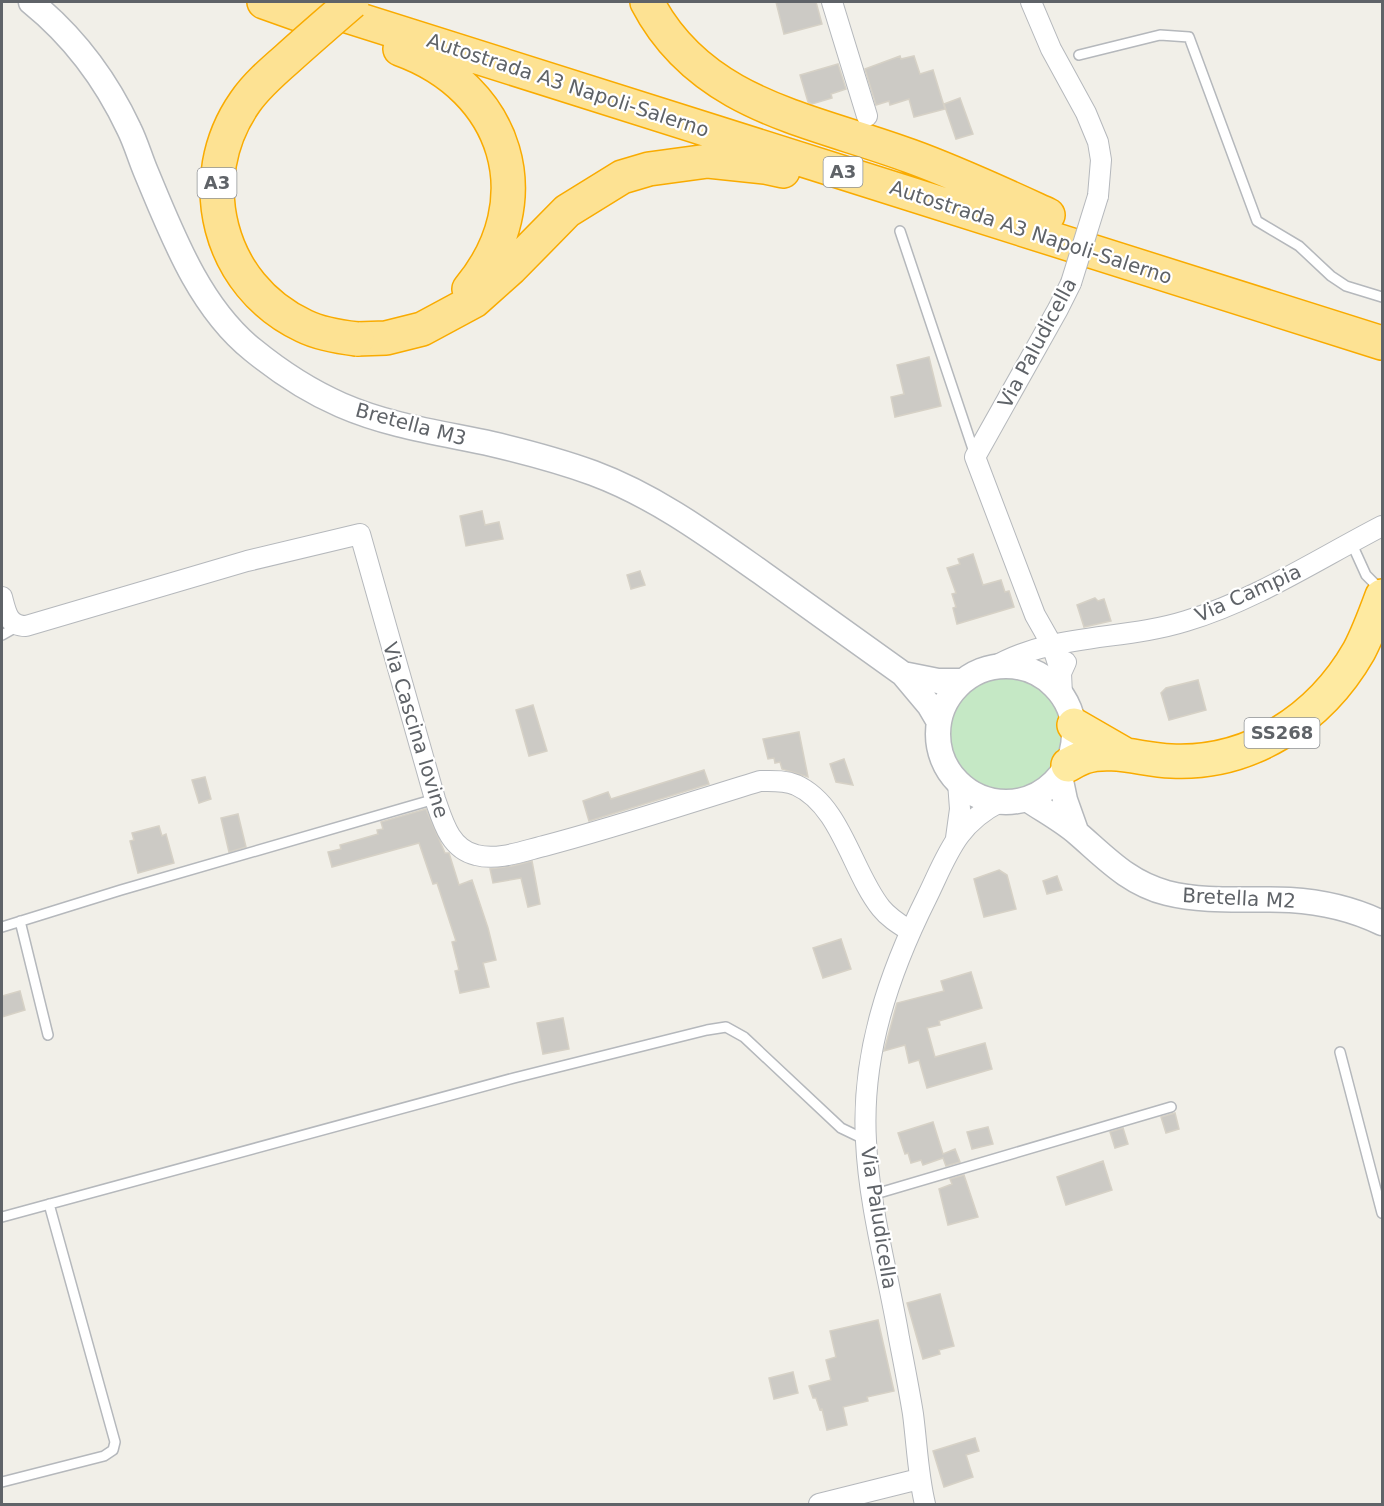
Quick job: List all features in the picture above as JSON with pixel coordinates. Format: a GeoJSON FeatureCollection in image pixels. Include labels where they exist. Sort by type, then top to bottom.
{"type":"FeatureCollection","features":[{"type":"Feature","properties":{"kind":"highway","name":"A3"},"geometry":{"type":"LineString","coordinates":[[264,2],[404,50],[437,67],[462,86],[480,104],[494,127],[508,176],[508,202],[504,226],[495,251],[484,271],[446,315]]}},
{"type":"Feature","properties":{"kind":"highway","name":"Autostrada A3 Napoli-Salerno"},"geometry":{"type":"LineString","coordinates":[[303,2],[1044,225],[1383,321]]}},
{"type":"Feature","properties":{"kind":"highway","name":"A3"},"geometry":{"type":"LineString","coordinates":[[352,2],[269,75],[246,101],[231,125],[221,153],[217,182],[218,210],[225,238],[236,263],[254,290],[277,310],[305,327],[357,339],[386,338],[422,329],[474,301],[511,268],[567,211],[595,192],[622,177],[676,164],[708,161],[765,167],[790,172],[890,203],[963,220],[1044,225]]}},
{"type":"Feature","properties":{"kind":"highway","name":"Autostrada A3 Napoli-Salerno"},"geometry":{"type":"LineString","coordinates":[[374,2],[1044,225],[1383,343]]}},
{"type":"Feature","properties":{"kind":"highway","name":"A3"},"geometry":{"type":"LineString","coordinates":[[649,5],[666,34],[683,54],[708,74],[738,93],[807,123],[908,155],[967,178],[1044,225]]}},
{"type":"Feature","properties":{"kind":"highway","name":"SS268"},"geometry":{"type":"LineString","coordinates":[[1064,770],[1084,757],[1100,754],[1162,761],[1203,760],[1253,747],[1281,734],[1325,698],[1341,678],[1359,651],[1383,594]]}},
{"type":"Feature","properties":{"kind":"highway","name":"SS268"},"geometry":{"type":"LineString","coordinates":[[1066,698],[1127,756]]}},
{"type":"Feature","properties":{"kind":"street","name":"Bretella M3"},"geometry":{"type":"LineString","coordinates":[[31,2],[69,37],[87,58],[109,91],[130,131],[181,253],[203,291],[223,319],[256,352],[308,389],[384,421],[545,458],[594,473],[647,496],[690,522],[903,674],[929,705],[939,722]]}},
{"type":"Feature","properties":{"kind":"street"},"geometry":{"type":"LineString","coordinates":[[832,2],[867,116]]}},
{"type":"Feature","properties":{"kind":"street","name":"Via Paludicella"},"geometry":{"type":"LineString","coordinates":[[975,457],[1071,283],[1098,196],[1101,160],[1098,142],[1086,113],[1051,49],[1031,2]]}},
{"type":"Feature","properties":{"kind":"street"},"geometry":{"type":"LineString","coordinates":[[975,457],[1035,615],[1052,645],[1066,698]]}},
{"type":"Feature","properties":{"kind":"street","name":"Via Campia"},"geometry":{"type":"LineString","coordinates":[[1105,637],[1185,621],[1266,590],[1383,526]]}},
{"type":"Feature","properties":{"kind":"street","name":"Via Cascina Iovine"},"geometry":{"type":"LineString","coordinates":[[10,631],[247,561],[360,534],[435,799],[447,831],[458,847],[476,855],[511,854],[575,838],[760,781],[781,781],[809,793],[822,804],[863,881],[881,909],[893,921],[910,931]]}},
{"type":"Feature","properties":{"kind":"street"},"geometry":{"type":"LineString","coordinates":[[2,597],[11,622],[10,631]]}},
{"type":"Feature","properties":{"kind":"street"},"geometry":{"type":"LineString","coordinates":[[1002,662],[1034,634],[1035,615]]}},
{"type":"Feature","properties":{"kind":"street"},"geometry":{"type":"LineString","coordinates":[[1105,637],[1072,654],[1065,663],[1072,752],[1064,770],[1051,786],[1027,799],[1000,802],[974,795],[958,782],[940,753],[938,738],[939,722],[944,706],[963,681],[1031,649],[1105,637]]}},
{"type":"Feature","properties":{"kind":"street"},"geometry":{"type":"LineString","coordinates":[[1002,662],[1008,666],[1039,674],[1052,683],[1066,698]]}},
{"type":"Feature","properties":{"kind":"street","name":"Bretella M3"},"geometry":{"type":"LineString","coordinates":[[903,674],[938,681],[963,681]]}},
{"type":"Feature","properties":{"kind":"street","name":"Bretella M2"},"geometry":{"type":"LineString","coordinates":[[1064,770],[1065,800],[1076,831]]}},
{"type":"Feature","properties":{"kind":"street","name":"Via Paludicella"},"geometry":{"type":"LineString","coordinates":[[925,1504],[919,1479],[913,1413],[872,1195],[866,1140],[868,1080],[876,1026],[894,968],[956,838],[960,809],[958,782]]}},
{"type":"Feature","properties":{"kind":"street","name":"Bretella M2"},"geometry":{"type":"LineString","coordinates":[[1027,799],[1076,831],[1117,869],[1139,882],[1164,892],[1209,899],[1310,901],[1345,908],[1383,923]]}},
{"type":"Feature","properties":{"kind":"street","name":"Via Paludicella"},"geometry":{"type":"LineString","coordinates":[[956,838],[979,815],[1000,802]]}},
{"type":"Feature","properties":{"kind":"street"},"geometry":{"type":"LineString","coordinates":[[819,1504],[919,1479]]}},
{"type":"Feature","properties":{"kind":"lane"},"geometry":{"type":"LineString","coordinates":[[1079,55],[1160,35],[1189,37],[1257,221],[1299,246],[1331,276],[1346,286],[1383,297]]}},
{"type":"Feature","properties":{"kind":"lane"},"geometry":{"type":"LineString","coordinates":[[900,231],[975,457]]}},
{"type":"Feature","properties":{"kind":"lane"},"geometry":{"type":"LineString","coordinates":[[1350,542],[1366,576],[1383,594]]}},
{"type":"Feature","properties":{"kind":"lane"},"geometry":{"type":"LineString","coordinates":[[2,927],[435,799]]}},
{"type":"Feature","properties":{"kind":"lane"},"geometry":{"type":"LineString","coordinates":[[20,921],[48,1035]]}},
{"type":"Feature","properties":{"kind":"lane"},"geometry":{"type":"LineString","coordinates":[[2,1217],[514,1078],[726,1027],[744,1036],[841,1128],[866,1140]]}},
{"type":"Feature","properties":{"kind":"lane"},"geometry":{"type":"LineString","coordinates":[[1340,1052],[1383,1214]]}},
{"type":"Feature","properties":{"kind":"lane"},"geometry":{"type":"LineString","coordinates":[[872,1195],[1171,1107]]}},
{"type":"Feature","properties":{"kind":"lane"},"geometry":{"type":"LineString","coordinates":[[2,1482],[104,1456],[113,1450],[115,1442],[49,1204]]}},
{"type":"Feature","properties":{"kind":"green space"},"geometry":{"type":"Polygon","coordinates":[[[1007,678],[1029,682],[1047,694],[1059,712],[1063,734],[1059,756],[1047,774],[1029,786],[1007,790],[985,786],[967,774],[955,756],[951,734],[955,712],[967,694],[985,682],[1007,678]]]}},
{"type":"Feature","properties":{"kind":"building"},"geometry":{"type":"Polygon","coordinates":[[[776,2],[816,2],[822,24],[784,34],[776,2]]]}},
{"type":"Feature","properties":{"kind":"building"},"geometry":{"type":"Polygon","coordinates":[[[900,56],[901,59],[914,56],[920,74],[933,70],[945,109],[914,117],[909,99],[890,105],[889,101],[876,105],[865,69],[900,56]]]}},
{"type":"Feature","properties":{"kind":"building"},"geometry":{"type":"Polygon","coordinates":[[[838,64],[846,89],[831,94],[832,98],[812,104],[808,102],[800,75],[838,64]]]}},
{"type":"Feature","properties":{"kind":"building"},"geometry":{"type":"Polygon","coordinates":[[[960,98],[973,134],[956,139],[944,104],[960,98]]]}},
{"type":"Feature","properties":{"kind":"building"},"geometry":{"type":"Polygon","coordinates":[[[929,357],[941,406],[895,417],[891,397],[904,394],[897,365],[929,357]]]}},
{"type":"Feature","properties":{"kind":"building"},"geometry":{"type":"Polygon","coordinates":[[[482,511],[485,525],[499,522],[503,539],[466,546],[460,516],[482,511]]]}},
{"type":"Feature","properties":{"kind":"building"},"geometry":{"type":"Polygon","coordinates":[[[973,554],[983,585],[1001,580],[1005,592],[1009,591],[1014,607],[957,624],[953,608],[956,607],[952,594],[956,593],[947,568],[960,564],[958,559],[973,554]]]}},
{"type":"Feature","properties":{"kind":"building"},"geometry":{"type":"Polygon","coordinates":[[[640,571],[645,585],[631,589],[627,575],[640,571]]]}},
{"type":"Feature","properties":{"kind":"building"},"geometry":{"type":"Polygon","coordinates":[[[1095,598],[1098,601],[1104,599],[1111,621],[1084,627],[1077,605],[1095,598]]]}},
{"type":"Feature","properties":{"kind":"building"},"geometry":{"type":"Polygon","coordinates":[[[1198,680],[1206,710],[1169,720],[1161,693],[1166,688],[1198,680]]]}},
{"type":"Feature","properties":{"kind":"building"},"geometry":{"type":"Polygon","coordinates":[[[533,705],[547,751],[529,756],[516,710],[533,705]]]}},
{"type":"Feature","properties":{"kind":"building"},"geometry":{"type":"Polygon","coordinates":[[[799,732],[808,777],[782,769],[780,762],[775,763],[774,758],[768,759],[763,739],[799,732]]]}},
{"type":"Feature","properties":{"kind":"building"},"geometry":{"type":"Polygon","coordinates":[[[844,759],[853,785],[836,782],[830,764],[844,759]]]}},
{"type":"Feature","properties":{"kind":"building"},"geometry":{"type":"Polygon","coordinates":[[[704,770],[709,784],[589,821],[583,801],[608,792],[611,799],[704,770]]]}},
{"type":"Feature","properties":{"kind":"building"},"geometry":{"type":"Polygon","coordinates":[[[205,777],[211,799],[199,803],[192,780],[205,777]]]}},
{"type":"Feature","properties":{"kind":"building"},"geometry":{"type":"Polygon","coordinates":[[[426,809],[445,853],[449,853],[459,885],[472,880],[496,960],[483,963],[489,987],[460,993],[455,971],[459,970],[452,942],[456,941],[437,883],[433,884],[419,843],[332,867],[328,852],[341,849],[340,845],[378,834],[377,830],[383,829],[381,822],[426,809]]]}},
{"type":"Feature","properties":{"kind":"building"},"geometry":{"type":"Polygon","coordinates":[[[238,814],[246,847],[229,852],[221,818],[238,814]]]}},
{"type":"Feature","properties":{"kind":"building"},"geometry":{"type":"Polygon","coordinates":[[[159,826],[162,836],[166,834],[174,863],[138,873],[130,841],[134,840],[132,833],[159,826]]]}},
{"type":"Feature","properties":{"kind":"building"},"geometry":{"type":"Polygon","coordinates":[[[532,861],[540,904],[528,907],[521,878],[493,883],[490,869],[532,861]]]}},
{"type":"Feature","properties":{"kind":"building"},"geometry":{"type":"Polygon","coordinates":[[[999,870],[1007,875],[1016,909],[984,917],[974,879],[999,870]]]}},
{"type":"Feature","properties":{"kind":"building"},"geometry":{"type":"Polygon","coordinates":[[[1057,876],[1062,890],[1047,894],[1043,881],[1057,876]]]}},
{"type":"Feature","properties":{"kind":"building"},"geometry":{"type":"Polygon","coordinates":[[[841,939],[851,969],[823,978],[813,948],[841,939]]]}},
{"type":"Feature","properties":{"kind":"building"},"geometry":{"type":"Polygon","coordinates":[[[971,972],[982,1008],[939,1021],[940,1025],[927,1028],[935,1057],[985,1043],[992,1069],[927,1088],[919,1060],[909,1063],[905,1045],[884,1051],[897,1003],[944,991],[941,981],[971,972]]]}},
{"type":"Feature","properties":{"kind":"building"},"geometry":{"type":"Polygon","coordinates":[[[20,991],[25,1010],[2,1017],[2,996],[20,991]]]}},
{"type":"Feature","properties":{"kind":"building"},"geometry":{"type":"Polygon","coordinates":[[[563,1018],[569,1049],[543,1054],[537,1023],[563,1018]]]}},
{"type":"Feature","properties":{"kind":"building"},"geometry":{"type":"Polygon","coordinates":[[[1175,1113],[1179,1129],[1166,1133],[1161,1117],[1175,1113]]]}},
{"type":"Feature","properties":{"kind":"building"},"geometry":{"type":"Polygon","coordinates":[[[933,1122],[943,1154],[955,1149],[960,1162],[946,1166],[943,1158],[923,1165],[921,1160],[911,1163],[908,1153],[905,1154],[898,1133],[933,1122]]]}},
{"type":"Feature","properties":{"kind":"building"},"geometry":{"type":"Polygon","coordinates":[[[988,1127],[993,1144],[972,1149],[967,1132],[988,1127]]]}},
{"type":"Feature","properties":{"kind":"building"},"geometry":{"type":"Polygon","coordinates":[[[1123,1128],[1128,1144],[1115,1148],[1110,1132],[1123,1128]]]}},
{"type":"Feature","properties":{"kind":"building"},"geometry":{"type":"Polygon","coordinates":[[[1103,1161],[1112,1190],[1066,1205],[1057,1177],[1103,1161]]]}},
{"type":"Feature","properties":{"kind":"building"},"geometry":{"type":"Polygon","coordinates":[[[964,1175],[978,1217],[948,1225],[939,1189],[952,1184],[950,1179],[964,1175]]]}},
{"type":"Feature","properties":{"kind":"building"},"geometry":{"type":"Polygon","coordinates":[[[940,1294],[954,1346],[939,1350],[940,1354],[923,1359],[907,1303],[940,1294]]]}},
{"type":"Feature","properties":{"kind":"building"},"geometry":{"type":"Polygon","coordinates":[[[878,1320],[894,1391],[867,1397],[868,1401],[843,1407],[847,1425],[827,1430],[822,1409],[820,1410],[816,1398],[813,1398],[809,1386],[831,1380],[826,1360],[836,1357],[830,1331],[878,1320]]]}},
{"type":"Feature","properties":{"kind":"building"},"geometry":{"type":"Polygon","coordinates":[[[793,1372],[798,1393],[774,1399],[769,1378],[793,1372]]]}},
{"type":"Feature","properties":{"kind":"building"},"geometry":{"type":"Polygon","coordinates":[[[975,1438],[979,1451],[966,1455],[973,1477],[944,1487],[933,1451],[975,1438]]]}}]}
